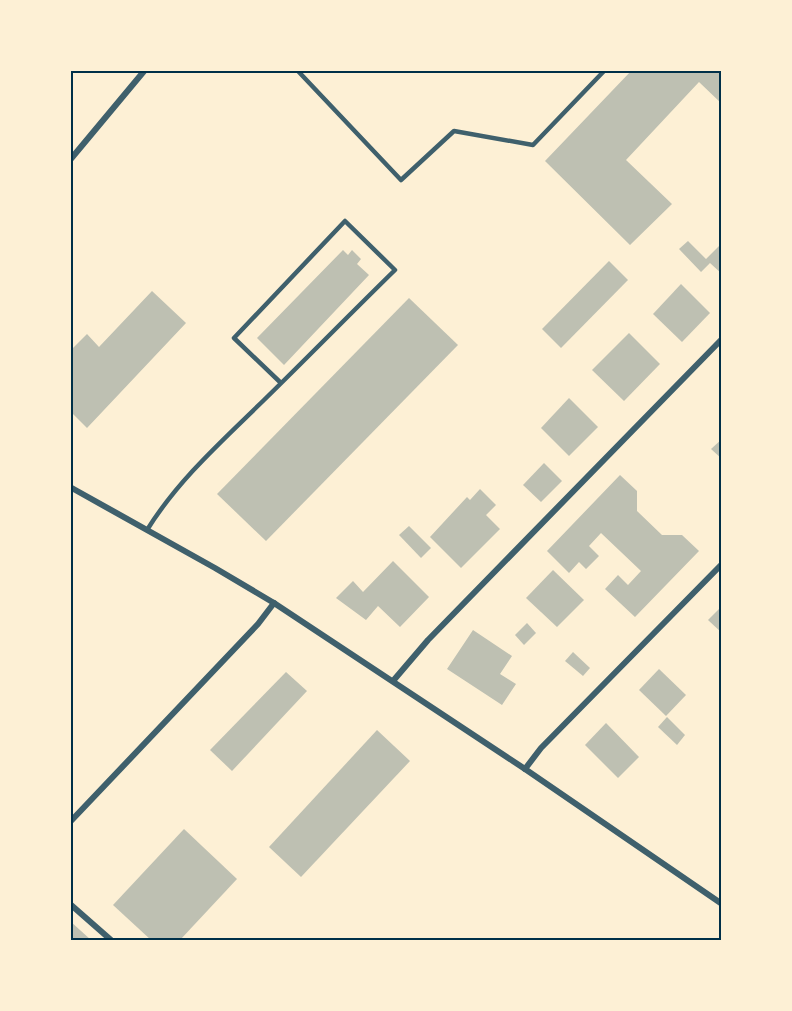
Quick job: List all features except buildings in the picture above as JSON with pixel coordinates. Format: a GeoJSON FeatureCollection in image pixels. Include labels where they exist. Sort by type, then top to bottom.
{"type":"FeatureCollection","features":[{"type":"Feature","properties":{"kind":"street"},"geometry":{"type":"LineString","coordinates":[[70,160],[145,70]]}},
{"type":"Feature","properties":{"kind":"street"},"geometry":{"type":"LineString","coordinates":[[393,681],[428,640],[722,339]]}},
{"type":"Feature","properties":{"kind":"street"},"geometry":{"type":"LineString","coordinates":[[70,487],[274,603],[722,904]]}},
{"type":"Feature","properties":{"kind":"street"},"geometry":{"type":"LineString","coordinates":[[525,770],[541,748],[722,564]]}},
{"type":"Feature","properties":{"kind":"street"},"geometry":{"type":"LineString","coordinates":[[70,822],[258,624],[274,603]]}},
{"type":"Feature","properties":{"kind":"street"},"geometry":{"type":"LineString","coordinates":[[70,904],[111,940]]}},
{"type":"Feature","properties":{"kind":"lane"},"geometry":{"type":"LineString","coordinates":[[297,70],[401,180],[454,131],[533,145],[605,70]]}},
{"type":"Feature","properties":{"kind":"lane"},"geometry":{"type":"LineString","coordinates":[[147,530],[160,510],[197,466],[281,383],[395,270],[345,221],[234,338],[281,383]]}}]}
